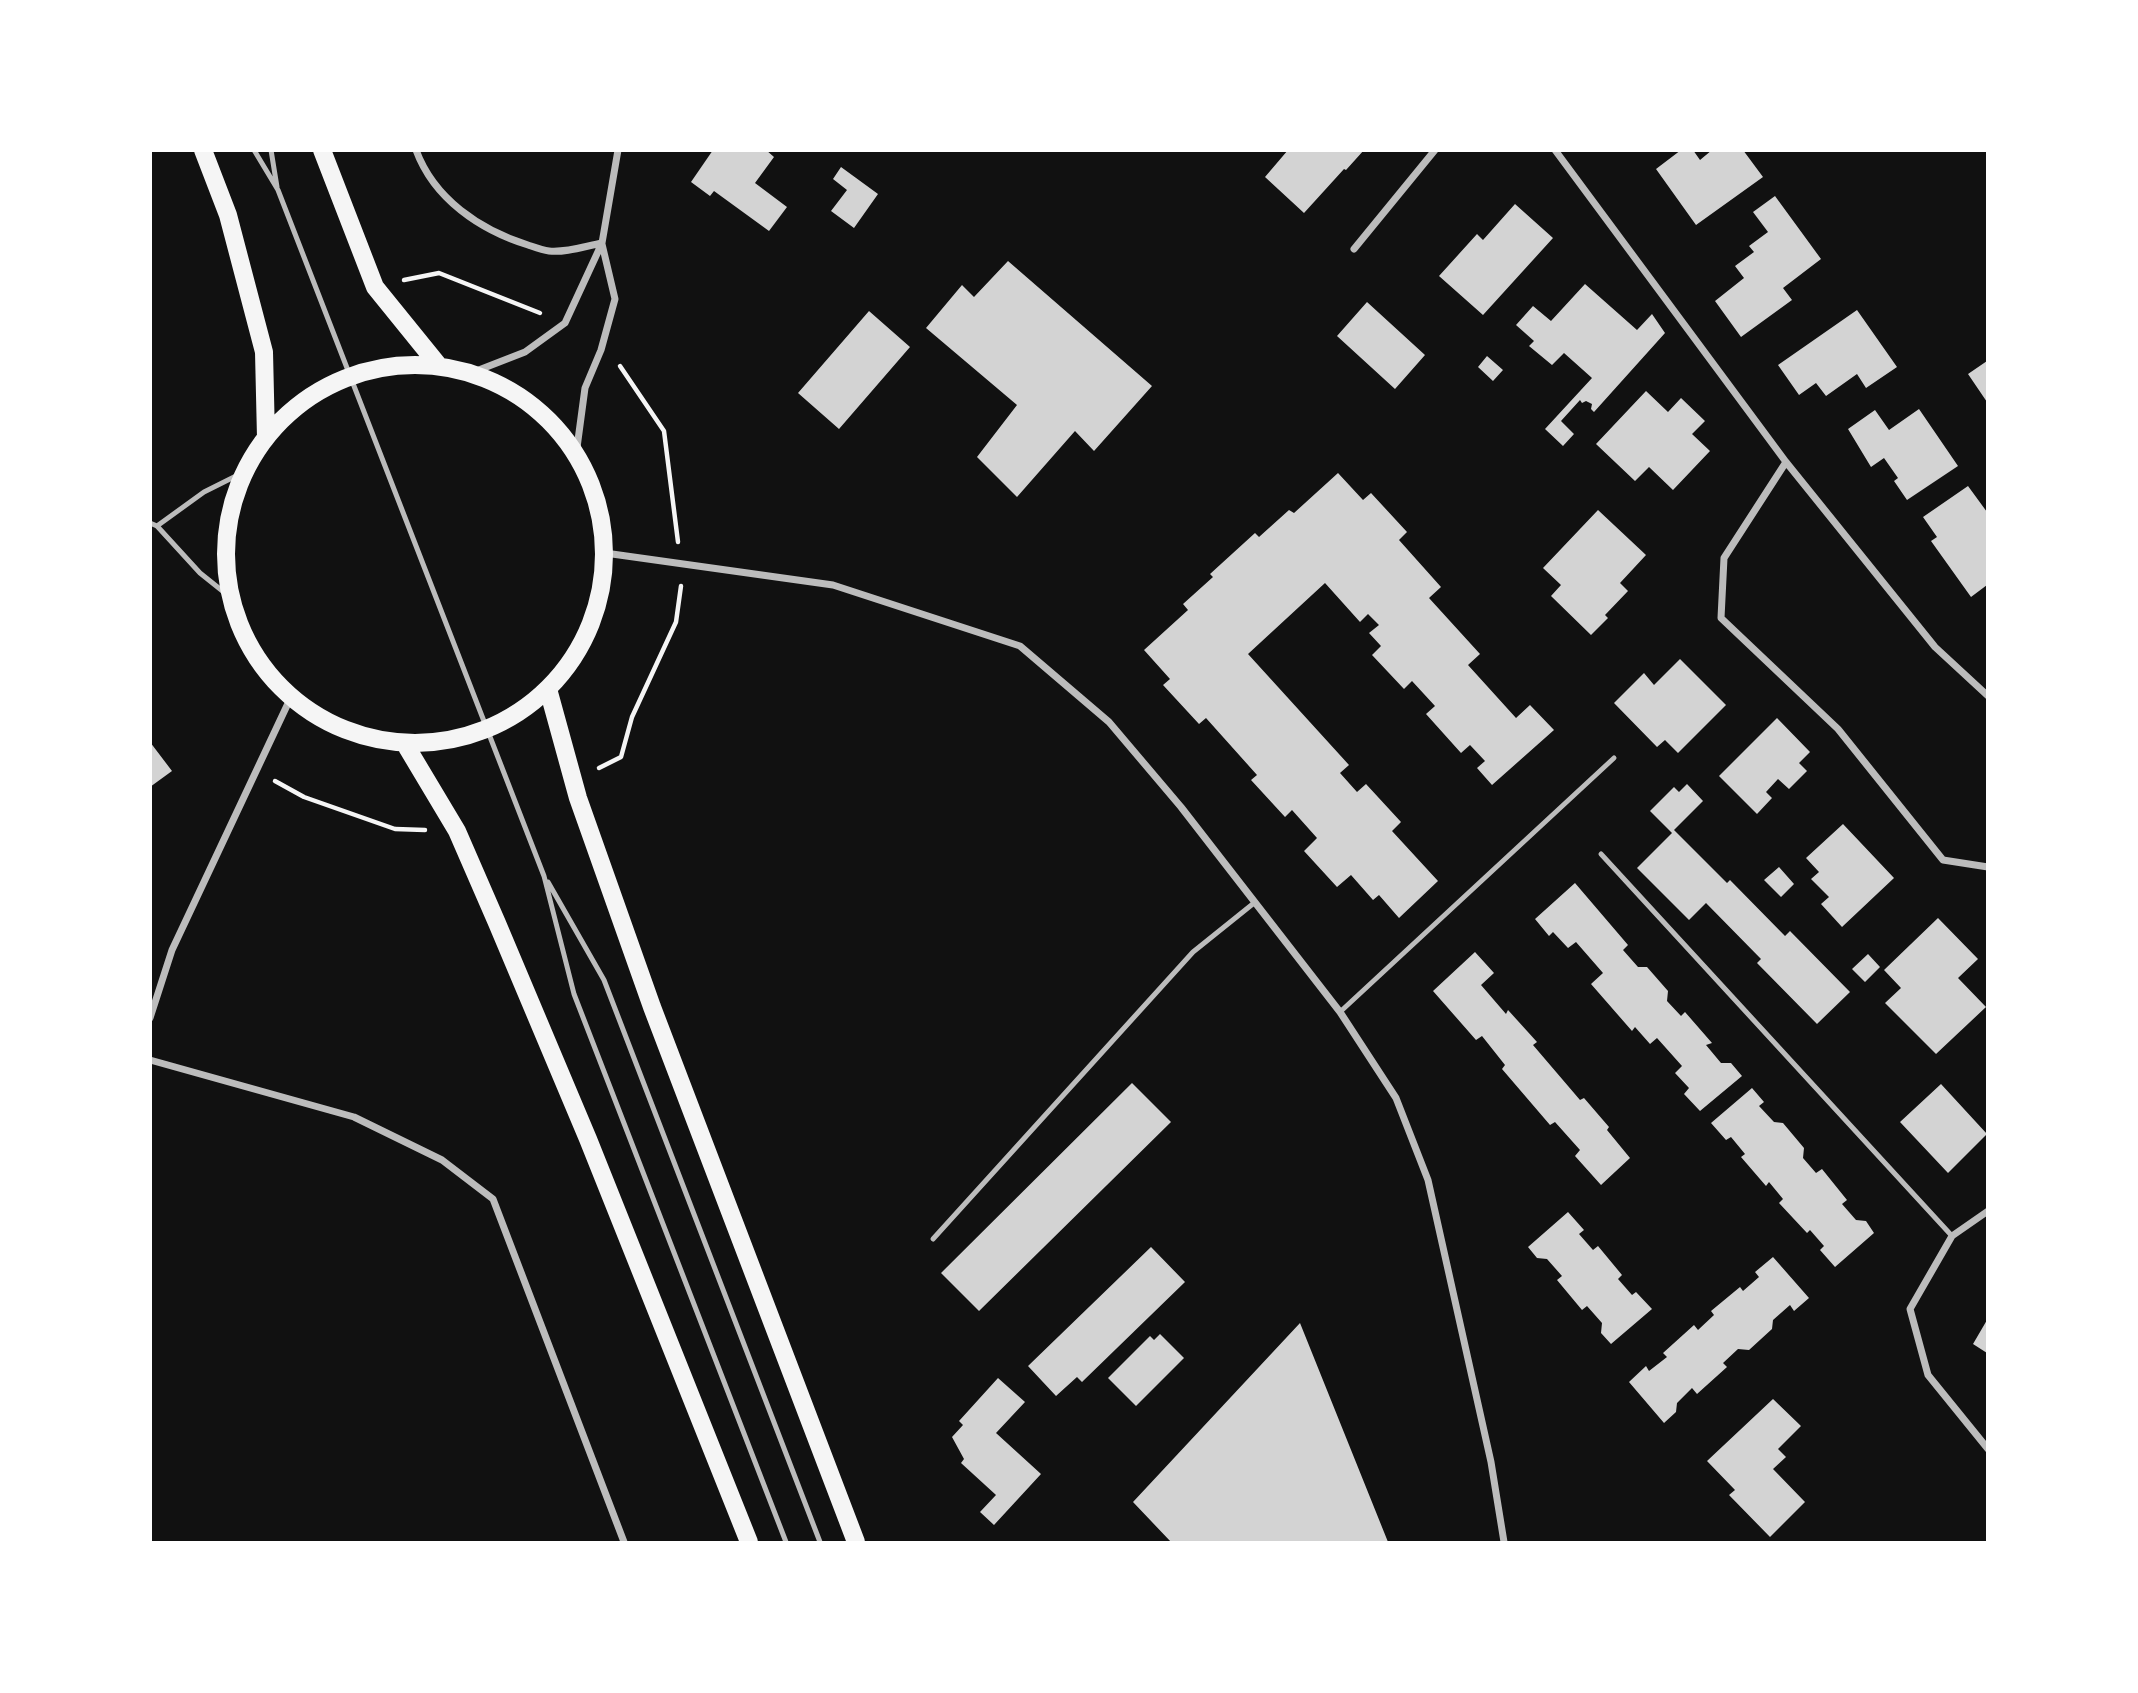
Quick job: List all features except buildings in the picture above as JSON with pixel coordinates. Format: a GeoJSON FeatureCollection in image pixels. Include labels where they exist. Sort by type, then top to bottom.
{"type":"FeatureCollection","features":[{"type":"Feature","properties":{"kind":"main road"},"geometry":{"type":"LineString","coordinates":[[197,150],[228,215]]}},
{"type":"Feature","properties":{"kind":"main road"},"geometry":{"type":"LineString","coordinates":[[203,150],[228,215],[264,352],[266,438]]}},
{"type":"Feature","properties":{"kind":"main road"},"geometry":{"type":"LineString","coordinates":[[322,150],[375,287],[439,366]]}},
{"type":"Feature","properties":{"kind":"main road"},"geometry":{"type":"LineString","coordinates":[[439,366],[471,373],[503,386],[531,405],[556,428],[576,455],[592,486],[598,508],[605,553],[601,591],[590,627],[572,660],[548,689],[519,712],[488,729],[461,738],[405,744],[374,740],[344,730],[316,716],[270,676],[253,652],[230,597],[226,565],[227,533],[234,501],[246,471],[266,438],[290,412],[318,392],[350,376],[389,367],[439,366]]}},
{"type":"Feature","properties":{"kind":"main road"},"geometry":{"type":"LineString","coordinates":[[548,689],[574,781],[652,1007],[856,1542]]}},
{"type":"Feature","properties":{"kind":"main road"},"geometry":{"type":"LineString","coordinates":[[405,744],[457,831],[588,1139],[749,1542]]}},
{"type":"Feature","properties":{"kind":"street"},"geometry":{"type":"LineString","coordinates":[[416,150],[422,167],[440,192],[467,215],[501,236],[550,251],[602,243]]}},
{"type":"Feature","properties":{"kind":"street"},"geometry":{"type":"LineString","coordinates":[[471,373],[525,352],[565,323],[602,243],[618,150]]}},
{"type":"Feature","properties":{"kind":"street"},"geometry":{"type":"LineString","coordinates":[[1354,249],[1435,150]]}},
{"type":"Feature","properties":{"kind":"street"},"geometry":{"type":"LineString","coordinates":[[1555,150],[1786,462],[1936,647],[1987,696]]}},
{"type":"Feature","properties":{"kind":"street"},"geometry":{"type":"LineString","coordinates":[[576,455],[585,388],[601,350],[615,299],[602,243]]}},
{"type":"Feature","properties":{"kind":"street"},"geometry":{"type":"LineString","coordinates":[[1786,462],[1724,558],[1721,618],[1838,729],[1943,860],[1987,867]]}},
{"type":"Feature","properties":{"kind":"street"},"geometry":{"type":"LineString","coordinates":[[605,553],[833,585],[1020,646],[1109,723],[1181,807],[1340,1012],[1396,1098],[1428,1180],[1490,1462],[1504,1542]]}},
{"type":"Feature","properties":{"kind":"street"},"geometry":{"type":"LineString","coordinates":[[150,1018],[172,950],[291,697]]}},
{"type":"Feature","properties":{"kind":"street"},"geometry":{"type":"LineString","coordinates":[[150,1060],[354,1118],[442,1160],[493,1199],[624,1542]]}},
{"type":"Feature","properties":{"kind":"street"},"geometry":{"type":"LineString","coordinates":[[1987,1211],[1952,1236],[1910,1309],[1928,1375],[1987,1449]]}},
{"type":"Feature","properties":{"kind":"lane"},"geometry":{"type":"LineString","coordinates":[[254,150],[278,190],[488,729],[544,876],[573,994],[786,1542]]}},
{"type":"Feature","properties":{"kind":"lane"},"geometry":{"type":"LineString","coordinates":[[271,150],[278,190]]}},
{"type":"Feature","properties":{"kind":"lane"},"geometry":{"type":"LineString","coordinates":[[230,597],[200,573],[154,524],[204,492],[246,471]]}},
{"type":"Feature","properties":{"kind":"lane"},"geometry":{"type":"LineString","coordinates":[[1340,1012],[1614,758]]}},
{"type":"Feature","properties":{"kind":"lane"},"geometry":{"type":"LineString","coordinates":[[1601,854],[1952,1236]]}},
{"type":"Feature","properties":{"kind":"lane"},"geometry":{"type":"LineString","coordinates":[[544,876],[604,980],[820,1542]]}},
{"type":"Feature","properties":{"kind":"lane"},"geometry":{"type":"LineString","coordinates":[[933,1239],[1193,952],[1254,903]]}},
{"type":"Feature","properties":{"kind":"path"},"geometry":{"type":"LineString","coordinates":[[375,287],[439,273],[565,323]]}},
{"type":"Feature","properties":{"kind":"path"},"geometry":{"type":"LineString","coordinates":[[574,781],[621,757],[632,717],[676,622],[683,574],[664,431],[617,362],[601,350]]}},
{"type":"Feature","properties":{"kind":"path"},"geometry":{"type":"LineString","coordinates":[[257,770],[304,797],[395,829],[457,831]]}}]}
